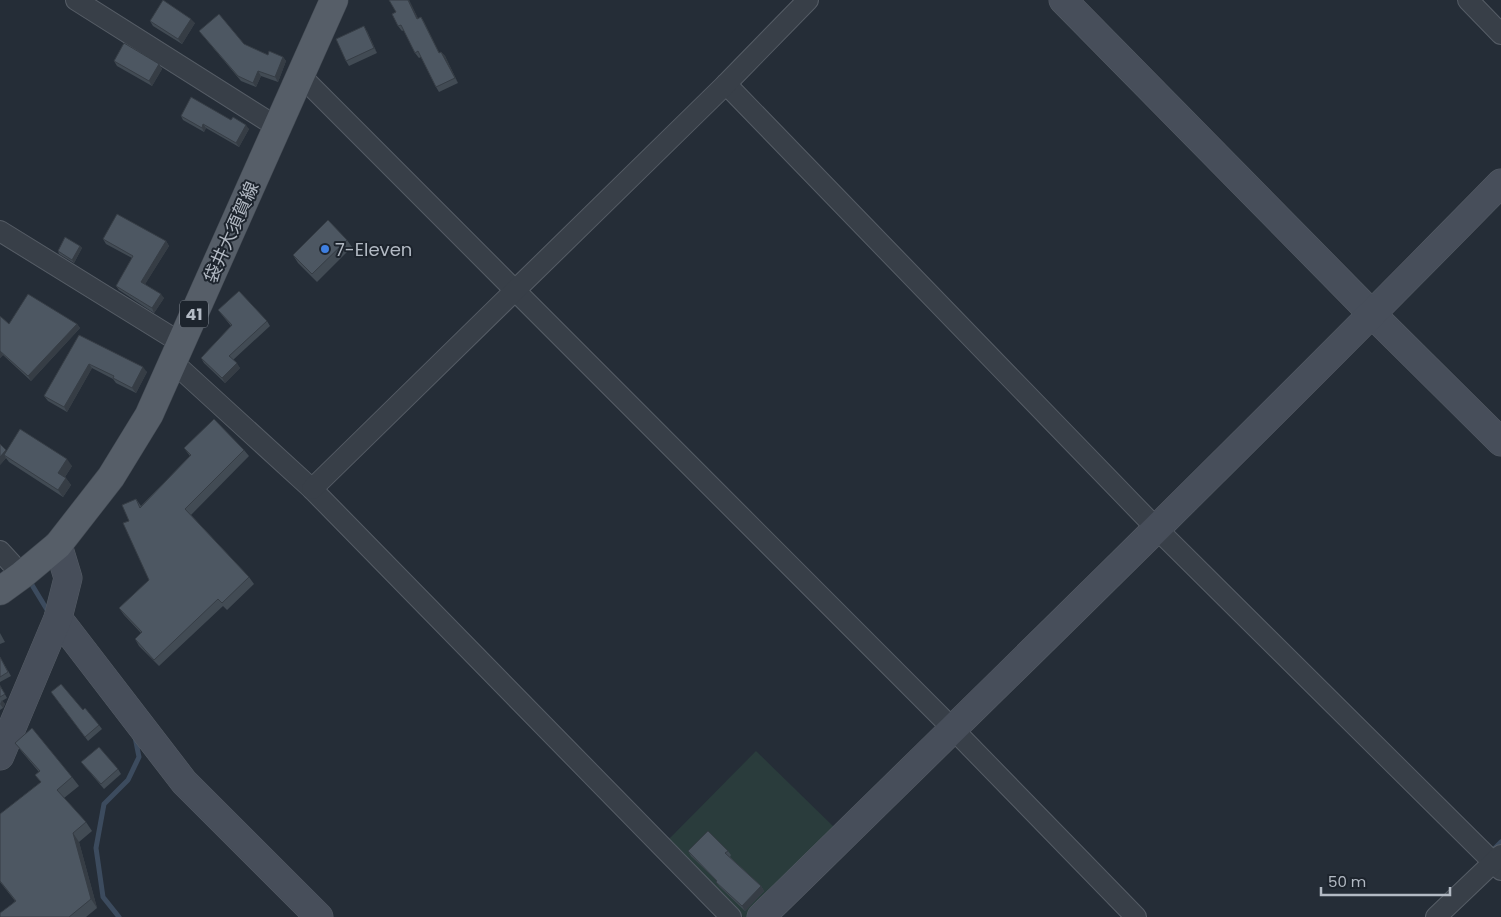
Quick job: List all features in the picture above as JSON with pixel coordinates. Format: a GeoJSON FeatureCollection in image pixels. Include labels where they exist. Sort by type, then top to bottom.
{"type":"FeatureCollection","features":[{"type":"Feature","properties":{"kind":"main road","name":"袋井大須賀線"},"geometry":{"type":"LineString","coordinates":[[0,591],[58,545],[111,477],[149,415],[334,0]]}},
{"type":"Feature","properties":{"kind":"street"},"geometry":{"type":"LineString","coordinates":[[76,0],[278,127]]}},
{"type":"Feature","properties":{"kind":"street"},"geometry":{"type":"LineString","coordinates":[[312,489],[726,84],[808,0]]}},
{"type":"Feature","properties":{"kind":"street"},"geometry":{"type":"LineString","coordinates":[[1064,0],[1372,314],[1501,442]]}},
{"type":"Feature","properties":{"kind":"street"},"geometry":{"type":"LineString","coordinates":[[1468,0],[1501,34]]}},
{"type":"Feature","properties":{"kind":"street"},"geometry":{"type":"LineString","coordinates":[[300,76],[516,290],[1136,917]]}},
{"type":"Feature","properties":{"kind":"street"},"geometry":{"type":"LineString","coordinates":[[726,84],[1156,528],[1498,863],[1436,917]]}},
{"type":"Feature","properties":{"kind":"street"},"geometry":{"type":"LineString","coordinates":[[761,917],[953,730],[1372,314],[1501,183]]}},
{"type":"Feature","properties":{"kind":"street"},"geometry":{"type":"LineString","coordinates":[[0,231],[177,353],[731,917]]}},
{"type":"Feature","properties":{"kind":"street"},"geometry":{"type":"LineString","coordinates":[[0,756],[58,618],[68,578],[58,545]]}},
{"type":"Feature","properties":{"kind":"street"},"geometry":{"type":"LineString","coordinates":[[0,551],[22,575]]}},
{"type":"Feature","properties":{"kind":"street"},"geometry":{"type":"LineString","coordinates":[[58,618],[184,782],[319,917]]}},
{"type":"Feature","properties":{"kind":"shaded area"},"geometry":{"type":"Polygon","coordinates":[[[756,751],[836,829],[751,917],[743,917],[668,840],[756,751]]]}},
{"type":"Feature","properties":{"kind":"building"},"geometry":{"type":"Polygon","coordinates":[[[163,0],[191,19],[178,39],[150,21],[163,0]]]}},
{"type":"Feature","properties":{"kind":"building"},"geometry":{"type":"Polygon","coordinates":[[[389,0],[408,0],[417,19],[421,17],[439,53],[441,52],[455,78],[436,87],[418,51],[415,53],[401,25],[398,26],[392,14],[396,12],[389,0]]]}},
{"type":"Feature","properties":{"kind":"building"},"geometry":{"type":"Polygon","coordinates":[[[219,14],[244,44],[268,55],[269,51],[283,57],[275,77],[258,71],[253,83],[238,76],[199,31],[219,14]]]}},
{"type":"Feature","properties":{"kind":"building"},"geometry":{"type":"Polygon","coordinates":[[[364,26],[374,48],[346,61],[336,39],[364,26]]]}},
{"type":"Feature","properties":{"kind":"building"},"geometry":{"type":"Polygon","coordinates":[[[124,43],[159,64],[149,81],[114,61],[124,43]]]}},
{"type":"Feature","properties":{"kind":"building"},"geometry":{"type":"Polygon","coordinates":[[[191,97],[231,120],[233,117],[246,125],[236,143],[203,124],[202,128],[181,116],[191,97]]]}},
{"type":"Feature","properties":{"kind":"building"},"geometry":{"type":"Polygon","coordinates":[[[117,214],[166,241],[141,282],[161,294],[152,308],[116,286],[133,256],[103,239],[117,214]]]}},
{"type":"Feature","properties":{"kind":"building"},"geometry":{"type":"Polygon","coordinates":[[[328,220],[347,240],[312,274],[293,255],[328,220]]]}},
{"type":"Feature","properties":{"kind":"building"},"geometry":{"type":"Polygon","coordinates":[[[65,237],[80,246],[72,260],[58,251],[65,237]]]}},
{"type":"Feature","properties":{"kind":"building"},"geometry":{"type":"Polygon","coordinates":[[[239,291],[267,321],[229,356],[237,363],[222,378],[201,358],[232,325],[218,310],[239,291]]]}},
{"type":"Feature","properties":{"kind":"building"},"geometry":{"type":"Polygon","coordinates":[[[28,294],[77,324],[28,376],[0,351],[0,316],[9,324],[28,294]]]}},
{"type":"Feature","properties":{"kind":"building"},"geometry":{"type":"Polygon","coordinates":[[[79,335],[143,367],[132,388],[113,378],[114,376],[89,364],[64,407],[44,396],[79,335]]]}},
{"type":"Feature","properties":{"kind":"building"},"geometry":{"type":"Polygon","coordinates":[[[214,419],[244,450],[185,509],[249,577],[222,603],[218,599],[154,660],[135,639],[142,632],[119,608],[149,580],[123,523],[129,521],[122,505],[136,499],[140,508],[191,455],[184,448],[214,419]]]}},
{"type":"Feature","properties":{"kind":"building"},"geometry":{"type":"Polygon","coordinates":[[[20,429],[67,459],[58,473],[66,478],[58,490],[4,455],[20,429]]]}},
{"type":"Feature","properties":{"kind":"building"},"geometry":{"type":"Polygon","coordinates":[[[0,444],[6,450],[0,457],[0,444]]]}},
{"type":"Feature","properties":{"kind":"building"},"geometry":{"type":"Polygon","coordinates":[[[0,657],[8,672],[0,677],[0,657]]]}},
{"type":"Feature","properties":{"kind":"building"},"geometry":{"type":"Polygon","coordinates":[[[61,684],[83,710],[85,708],[99,725],[85,737],[51,692],[61,684]]]}},
{"type":"Feature","properties":{"kind":"building"},"geometry":{"type":"Polygon","coordinates":[[[0,686],[5,694],[0,697],[0,686]]]}},
{"type":"Feature","properties":{"kind":"building"},"geometry":{"type":"Polygon","coordinates":[[[32,728],[72,777],[57,790],[86,822],[73,833],[91,899],[69,917],[0,917],[0,913],[16,901],[0,881],[0,814],[41,782],[35,775],[40,771],[15,743],[32,728]]]}},
{"type":"Feature","properties":{"kind":"building"},"geometry":{"type":"Polygon","coordinates":[[[99,747],[118,769],[101,784],[81,762],[99,747]]]}},
{"type":"Feature","properties":{"kind":"building"},"geometry":{"type":"Polygon","coordinates":[[[708,831],[728,851],[725,853],[761,886],[742,906],[716,882],[688,851],[708,831]]]}},
{"type":"Feature","properties":{"kind":"waterway"},"geometry":{"type":"LineString","coordinates":[[29,580],[49,613]]}},
{"type":"Feature","properties":{"kind":"waterway"},"geometry":{"type":"LineString","coordinates":[[119,917],[103,897],[96,848],[104,804],[128,780],[139,757],[135,737]]}},
{"type":"Feature","properties":{"kind":"waterway"},"geometry":{"type":"LineString","coordinates":[[1491,852],[1501,842]]}},
{"type":"Feature","properties":{"kind":"place","name":"7-Eleven"},"geometry":{"type":"Point","coordinates":[325,249]}}]}
